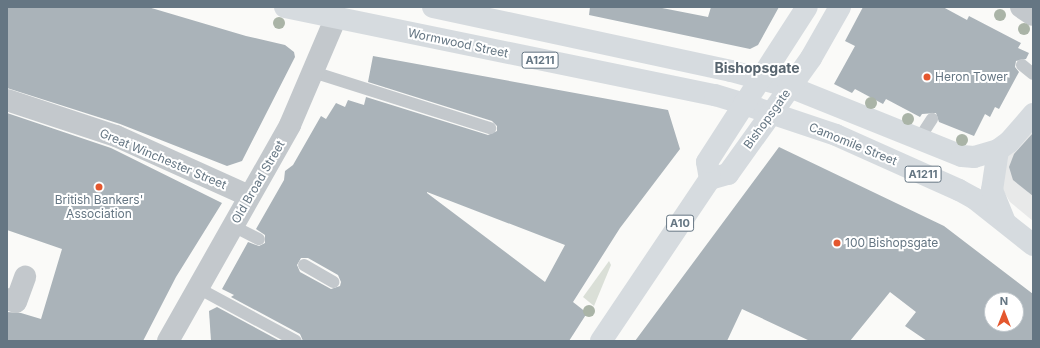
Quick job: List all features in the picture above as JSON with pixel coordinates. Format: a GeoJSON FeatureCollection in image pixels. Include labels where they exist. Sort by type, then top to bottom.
{"type":"FeatureCollection","features":[{"type":"Feature","properties":{"kind":"main road","name":"A1211"},"geometry":{"type":"LineString","coordinates":[[285,7],[336,18]]}},
{"type":"Feature","properties":{"kind":"main road","name":"A1211"},"geometry":{"type":"LineString","coordinates":[[433,7],[759,78]]}},
{"type":"Feature","properties":{"kind":"main road"},"geometry":{"type":"LineString","coordinates":[[710,178],[708,162],[759,78],[786,44],[807,7]]}},
{"type":"Feature","properties":{"kind":"main road","name":"Bishopsgate"},"geometry":{"type":"LineString","coordinates":[[710,178],[728,174],[811,58],[840,7]]}},
{"type":"Feature","properties":{"kind":"main road","name":"Wormwood Street"},"geometry":{"type":"LineString","coordinates":[[336,18],[715,95],[772,113]]}},
{"type":"Feature","properties":{"kind":"main road"},"geometry":{"type":"LineString","coordinates":[[759,78],[790,87]]}},
{"type":"Feature","properties":{"kind":"main road","name":"A1211"},"geometry":{"type":"LineString","coordinates":[[790,87],[830,101],[951,153],[974,157],[998,150],[1008,142],[1033,114]]}},
{"type":"Feature","properties":{"kind":"main road","name":"Camomile Street"},"geometry":{"type":"LineString","coordinates":[[772,113],[836,135],[952,187],[975,199],[1005,221],[1033,245]]}},
{"type":"Feature","properties":{"kind":"main road","name":"A1211"},"geometry":{"type":"LineString","coordinates":[[998,150],[992,190],[1005,221]]}},
{"type":"Feature","properties":{"kind":"main road","name":"A10"},"geometry":{"type":"LineString","coordinates":[[601,341],[710,178]]}},
{"type":"Feature","properties":{"kind":"street"},"geometry":{"type":"LineString","coordinates":[[1021,7],[1033,14]]}},
{"type":"Feature","properties":{"kind":"street","name":"Old Broad Street"},"geometry":{"type":"LineString","coordinates":[[168,341],[290,125],[336,18]]}},
{"type":"Feature","properties":{"kind":"street","name":"Great Winchester Street"},"geometry":{"type":"LineString","coordinates":[[7,100],[116,136],[249,196]]}},
{"type":"Feature","properties":{"kind":"street"},"geometry":{"type":"LineString","coordinates":[[12,300],[25,277]]}},
{"type":"Feature","properties":{"kind":"lane"},"geometry":{"type":"LineString","coordinates":[[1022,65],[1033,74]]}},
{"type":"Feature","properties":{"kind":"lane"},"geometry":{"type":"LineString","coordinates":[[313,72],[490,128]]}},
{"type":"Feature","properties":{"kind":"lane"},"geometry":{"type":"LineString","coordinates":[[919,139],[932,119]]}},
{"type":"Feature","properties":{"kind":"lane"},"geometry":{"type":"LineString","coordinates":[[233,226],[258,239]]}},
{"type":"Feature","properties":{"kind":"lane"},"geometry":{"type":"LineString","coordinates":[[304,265],[334,282]]}},
{"type":"Feature","properties":{"kind":"lane"},"geometry":{"type":"LineString","coordinates":[[198,288],[296,341]]}},
{"type":"Feature","properties":{"kind":"shaded area"},"geometry":{"type":"Polygon","coordinates":[[[1033,125],[1033,221],[1010,202],[1001,187],[1002,158],[1033,125]]]}},
{"type":"Feature","properties":{"kind":"shaded area"},"geometry":{"type":"Polygon","coordinates":[[[609,261],[611,265],[594,306],[583,297],[609,261]]]}},
{"type":"Feature","properties":{"kind":"building"},"geometry":{"type":"Polygon","coordinates":[[[7,7],[148,7],[246,36],[285,45],[294,52],[295,57],[242,161],[227,166],[120,124],[7,88],[7,7]]]}},
{"type":"Feature","properties":{"kind":"building"},"geometry":{"type":"Polygon","coordinates":[[[590,7],[657,7],[708,17],[711,7],[779,7],[758,45],[750,49],[589,15],[590,7]]]}},
{"type":"Feature","properties":{"kind":"building","name":"Heron Tower"},"geometry":{"type":"Polygon","coordinates":[[[863,7],[943,7],[967,20],[969,16],[1021,43],[1018,48],[1029,53],[1026,59],[1016,61],[1015,67],[1019,72],[999,109],[995,107],[990,117],[985,114],[974,136],[939,122],[936,113],[922,114],[920,117],[886,99],[883,104],[855,89],[852,93],[834,84],[855,46],[845,41],[863,7]]]}},
{"type":"Feature","properties":{"kind":"building"},"geometry":{"type":"Polygon","coordinates":[[[373,56],[668,110],[680,149],[620,228],[573,302],[587,313],[569,341],[303,341],[300,334],[231,297],[234,295],[222,289],[248,242],[259,246],[265,243],[265,235],[256,229],[284,180],[285,171],[293,165],[321,116],[326,119],[336,103],[345,107],[348,100],[364,105],[366,97],[488,135],[497,131],[497,126],[492,121],[368,82],[373,56]],[[427,193],[545,282],[565,245],[427,193]],[[301,258],[297,265],[300,272],[331,289],[340,286],[341,282],[338,275],[308,258],[301,258]]]}},
{"type":"Feature","properties":{"kind":"building","name":"British Bankers' Association"},"geometry":{"type":"Polygon","coordinates":[[[7,113],[111,148],[222,203],[176,277],[143,341],[7,341],[7,312],[21,313],[41,319],[62,249],[7,230],[7,113]]]}},
{"type":"Feature","properties":{"kind":"building"},"geometry":{"type":"Polygon","coordinates":[[[1033,133],[1033,196],[1013,180],[1009,167],[1014,154],[1033,133]]]}},
{"type":"Feature","properties":{"kind":"building","name":"100 Bishopsgate"},"geometry":{"type":"Polygon","coordinates":[[[779,147],[944,226],[1033,294],[1033,341],[927,341],[905,326],[916,312],[890,292],[850,341],[810,341],[742,309],[727,341],[635,341],[779,147]]]}},
{"type":"Feature","properties":{"kind":"building"},"geometry":{"type":"Polygon","coordinates":[[[217,307],[280,341],[211,341],[209,311],[217,307]]]}},
{"type":"Feature","properties":{"kind":"place","name":"Heron Tower"},"geometry":{"type":"Point","coordinates":[927,77]}},
{"type":"Feature","properties":{"kind":"place","name":"British Bankers' Association"},"geometry":{"type":"Point","coordinates":[99,187]}},
{"type":"Feature","properties":{"kind":"place","name":"100 Bishopsgate"},"geometry":{"type":"Point","coordinates":[837,243]}},
{"type":"Feature","properties":{"kind":"district","name":"Bishopsgate"},"geometry":{"type":"Point","coordinates":[757,68]}}]}
